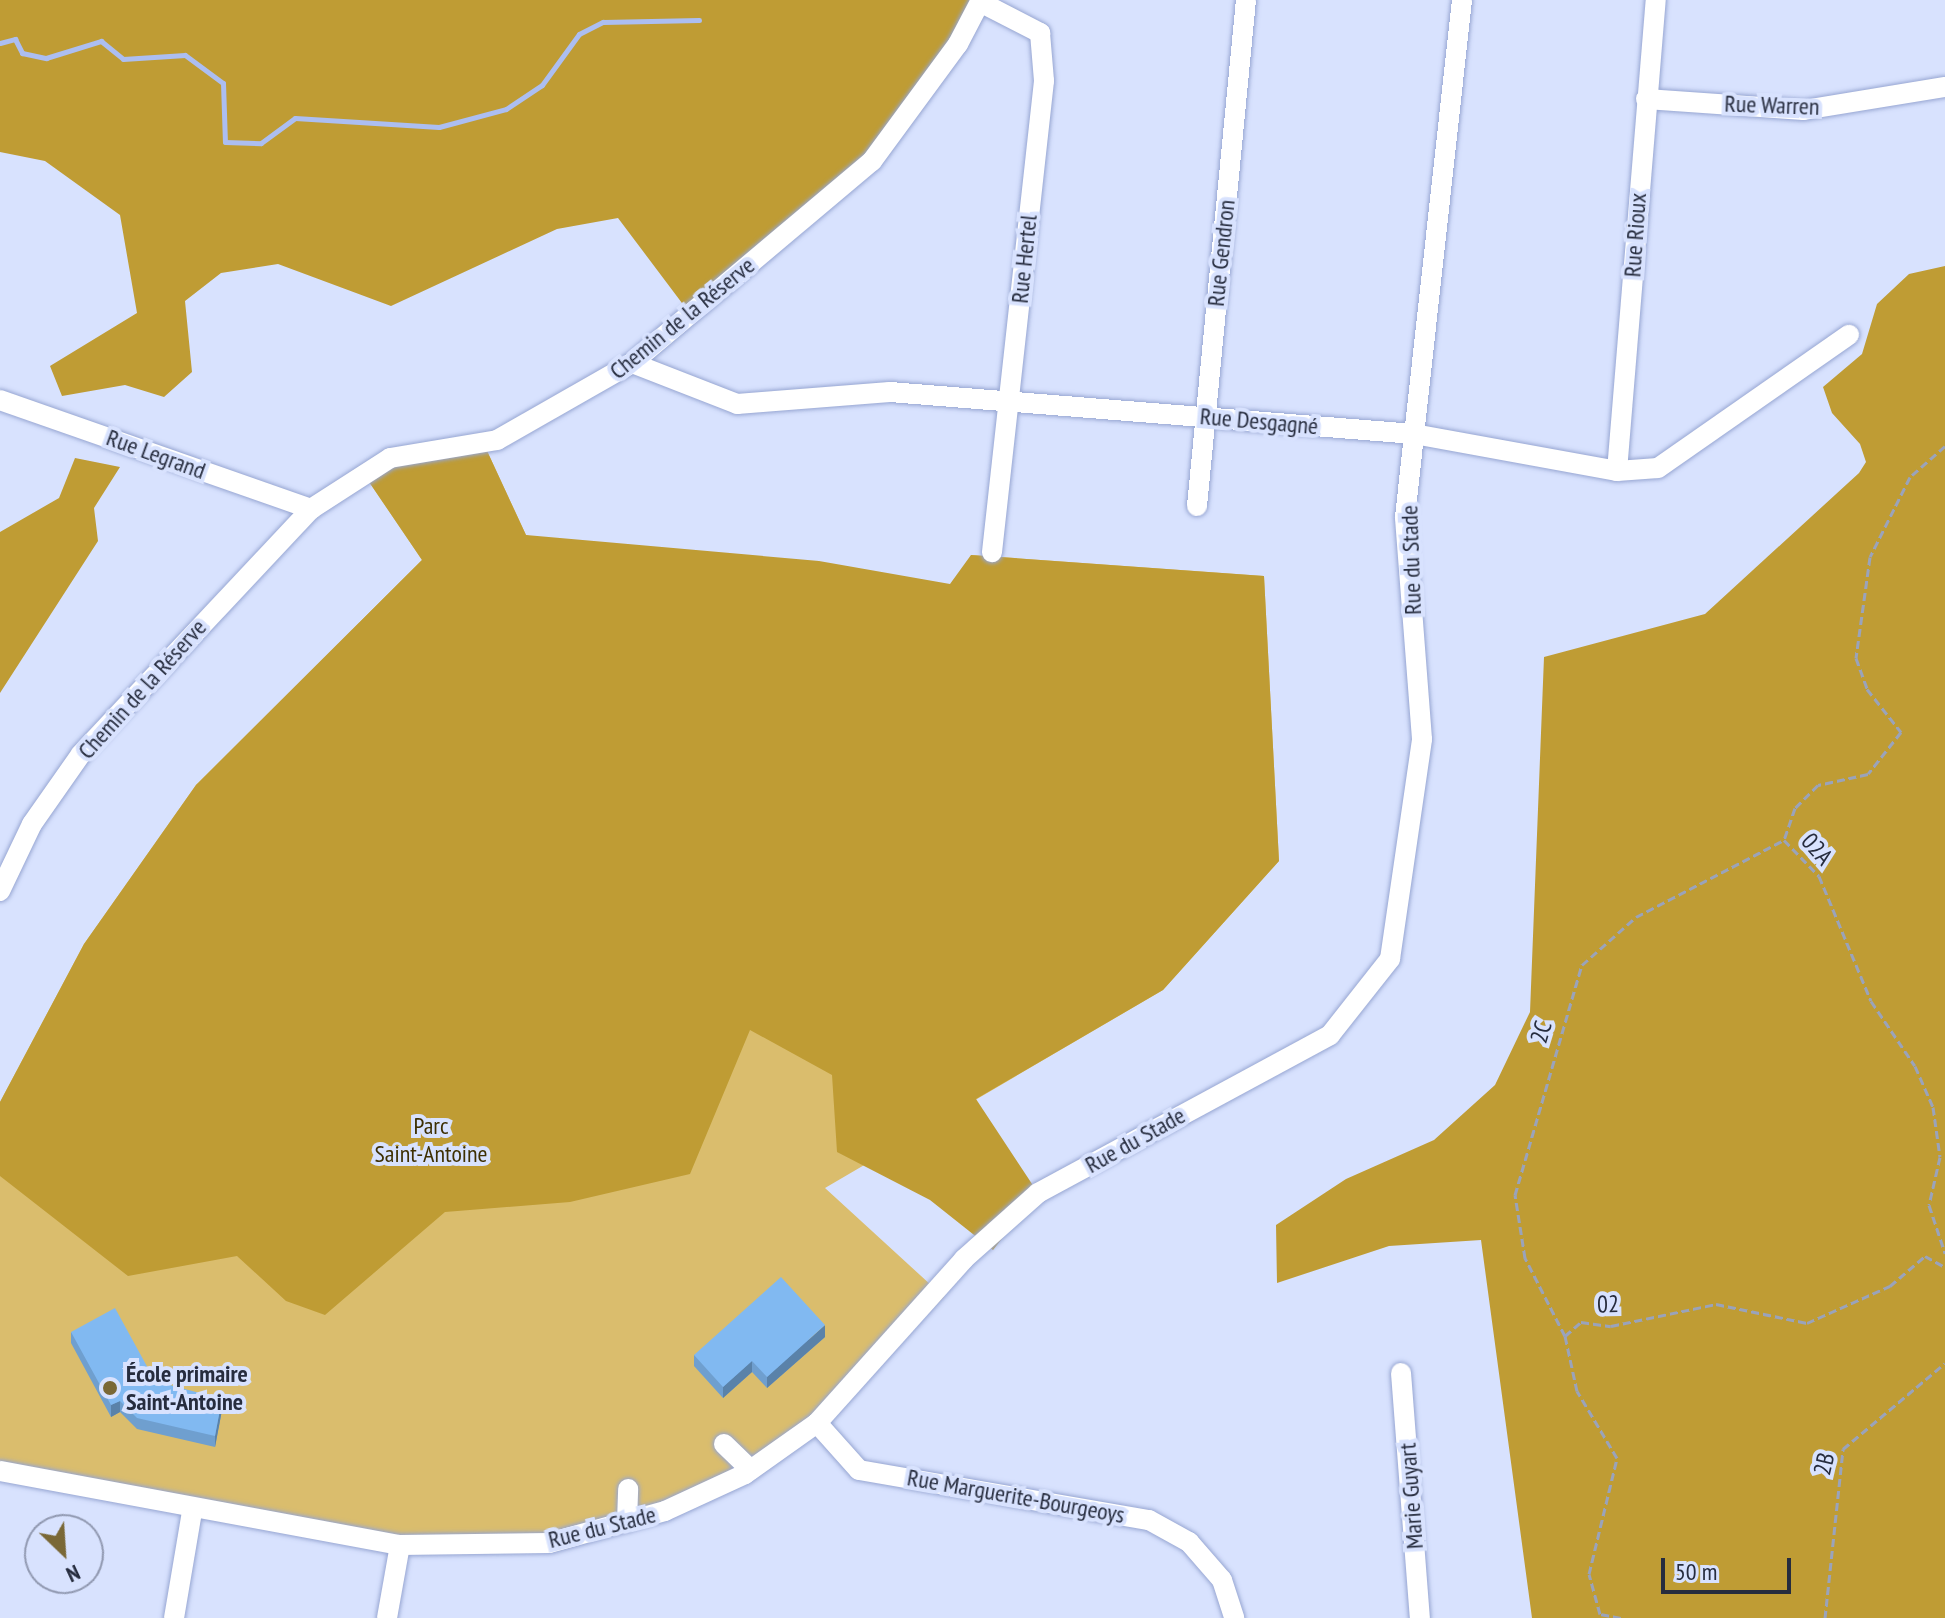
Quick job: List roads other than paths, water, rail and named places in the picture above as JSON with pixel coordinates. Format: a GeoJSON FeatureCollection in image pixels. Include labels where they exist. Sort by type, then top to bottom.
{"type":"FeatureCollection","features":[{"type":"Feature","properties":{"kind":"street","name":"Rue Gendron"},"geometry":{"type":"LineString","coordinates":[[1197,506],[1246,0]]}},
{"type":"Feature","properties":{"kind":"street","name":"Rue du Stade"},"geometry":{"type":"LineString","coordinates":[[0,1471],[192,1512],[400,1545],[549,1543],[627,1522],[751,1470],[817,1423],[964,1259],[1038,1193],[1330,1035],[1390,959],[1422,739],[1405,517],[1462,0]]}},
{"type":"Feature","properties":{"kind":"street","name":"Rue Rioux"},"geometry":{"type":"LineString","coordinates":[[1617,471],[1656,0]]}},
{"type":"Feature","properties":{"kind":"street","name":"Chemin de la Réserve"},"geometry":{"type":"LineString","coordinates":[[0,891],[32,824],[81,754],[311,509],[390,458],[497,440],[632,363],[872,161],[958,44],[980,1]]}},
{"type":"Feature","properties":{"kind":"street","name":"Rue Hertel"},"geometry":{"type":"LineString","coordinates":[[980,1],[1040,33],[1044,81],[992,552]]}},
{"type":"Feature","properties":{"kind":"street","name":"Rue Warren"},"geometry":{"type":"LineString","coordinates":[[1646,99],[1804,110],[1945,87]]}},
{"type":"Feature","properties":{"kind":"street","name":"Rue Desgagné"},"geometry":{"type":"LineString","coordinates":[[632,363],[737,404],[890,392],[1414,434],[1617,471],[1658,468],[1849,335]]}},
{"type":"Feature","properties":{"kind":"street","name":"Rue Legrand"},"geometry":{"type":"LineString","coordinates":[[0,400],[311,509]]}},
{"type":"Feature","properties":{"kind":"street","name":"Marie Guyart"},"geometry":{"type":"LineString","coordinates":[[1401,1373],[1420,1618]]}},
{"type":"Feature","properties":{"kind":"street","name":"Rue Marguerite-Bourgeoys"},"geometry":{"type":"LineString","coordinates":[[817,1423],[859,1470],[1149,1520],[1189,1542],[1222,1580],[1234,1618]]}},
{"type":"Feature","properties":{"kind":"street"},"geometry":{"type":"LineString","coordinates":[[724,1444],[751,1470]]}},
{"type":"Feature","properties":{"kind":"street"},"geometry":{"type":"LineString","coordinates":[[627,1522],[628,1489]]}},
{"type":"Feature","properties":{"kind":"street"},"geometry":{"type":"LineString","coordinates":[[174,1618],[192,1512]]}},
{"type":"Feature","properties":{"kind":"street"},"geometry":{"type":"LineString","coordinates":[[387,1618],[400,1545]]}},
{"type":"Feature","properties":{"kind":"waterway"},"geometry":{"type":"LineString","coordinates":[[0,43],[15,39],[22,53],[46,58],[101,41],[123,59],[185,55],[223,83],[225,142],[261,143],[295,118],[439,127],[506,109],[542,85],[579,34],[603,22],[699,20]]}},
{"type":"Feature","properties":{"kind":"place","name":"École primaire Saint-Antoine"},"geometry":{"type":"Point","coordinates":[110,1388]}},
{"type":"Feature","properties":{"kind":"park label","name":"Parc Saint-Antoine"},"geometry":{"type":"Point","coordinates":[431,1140]}}]}
